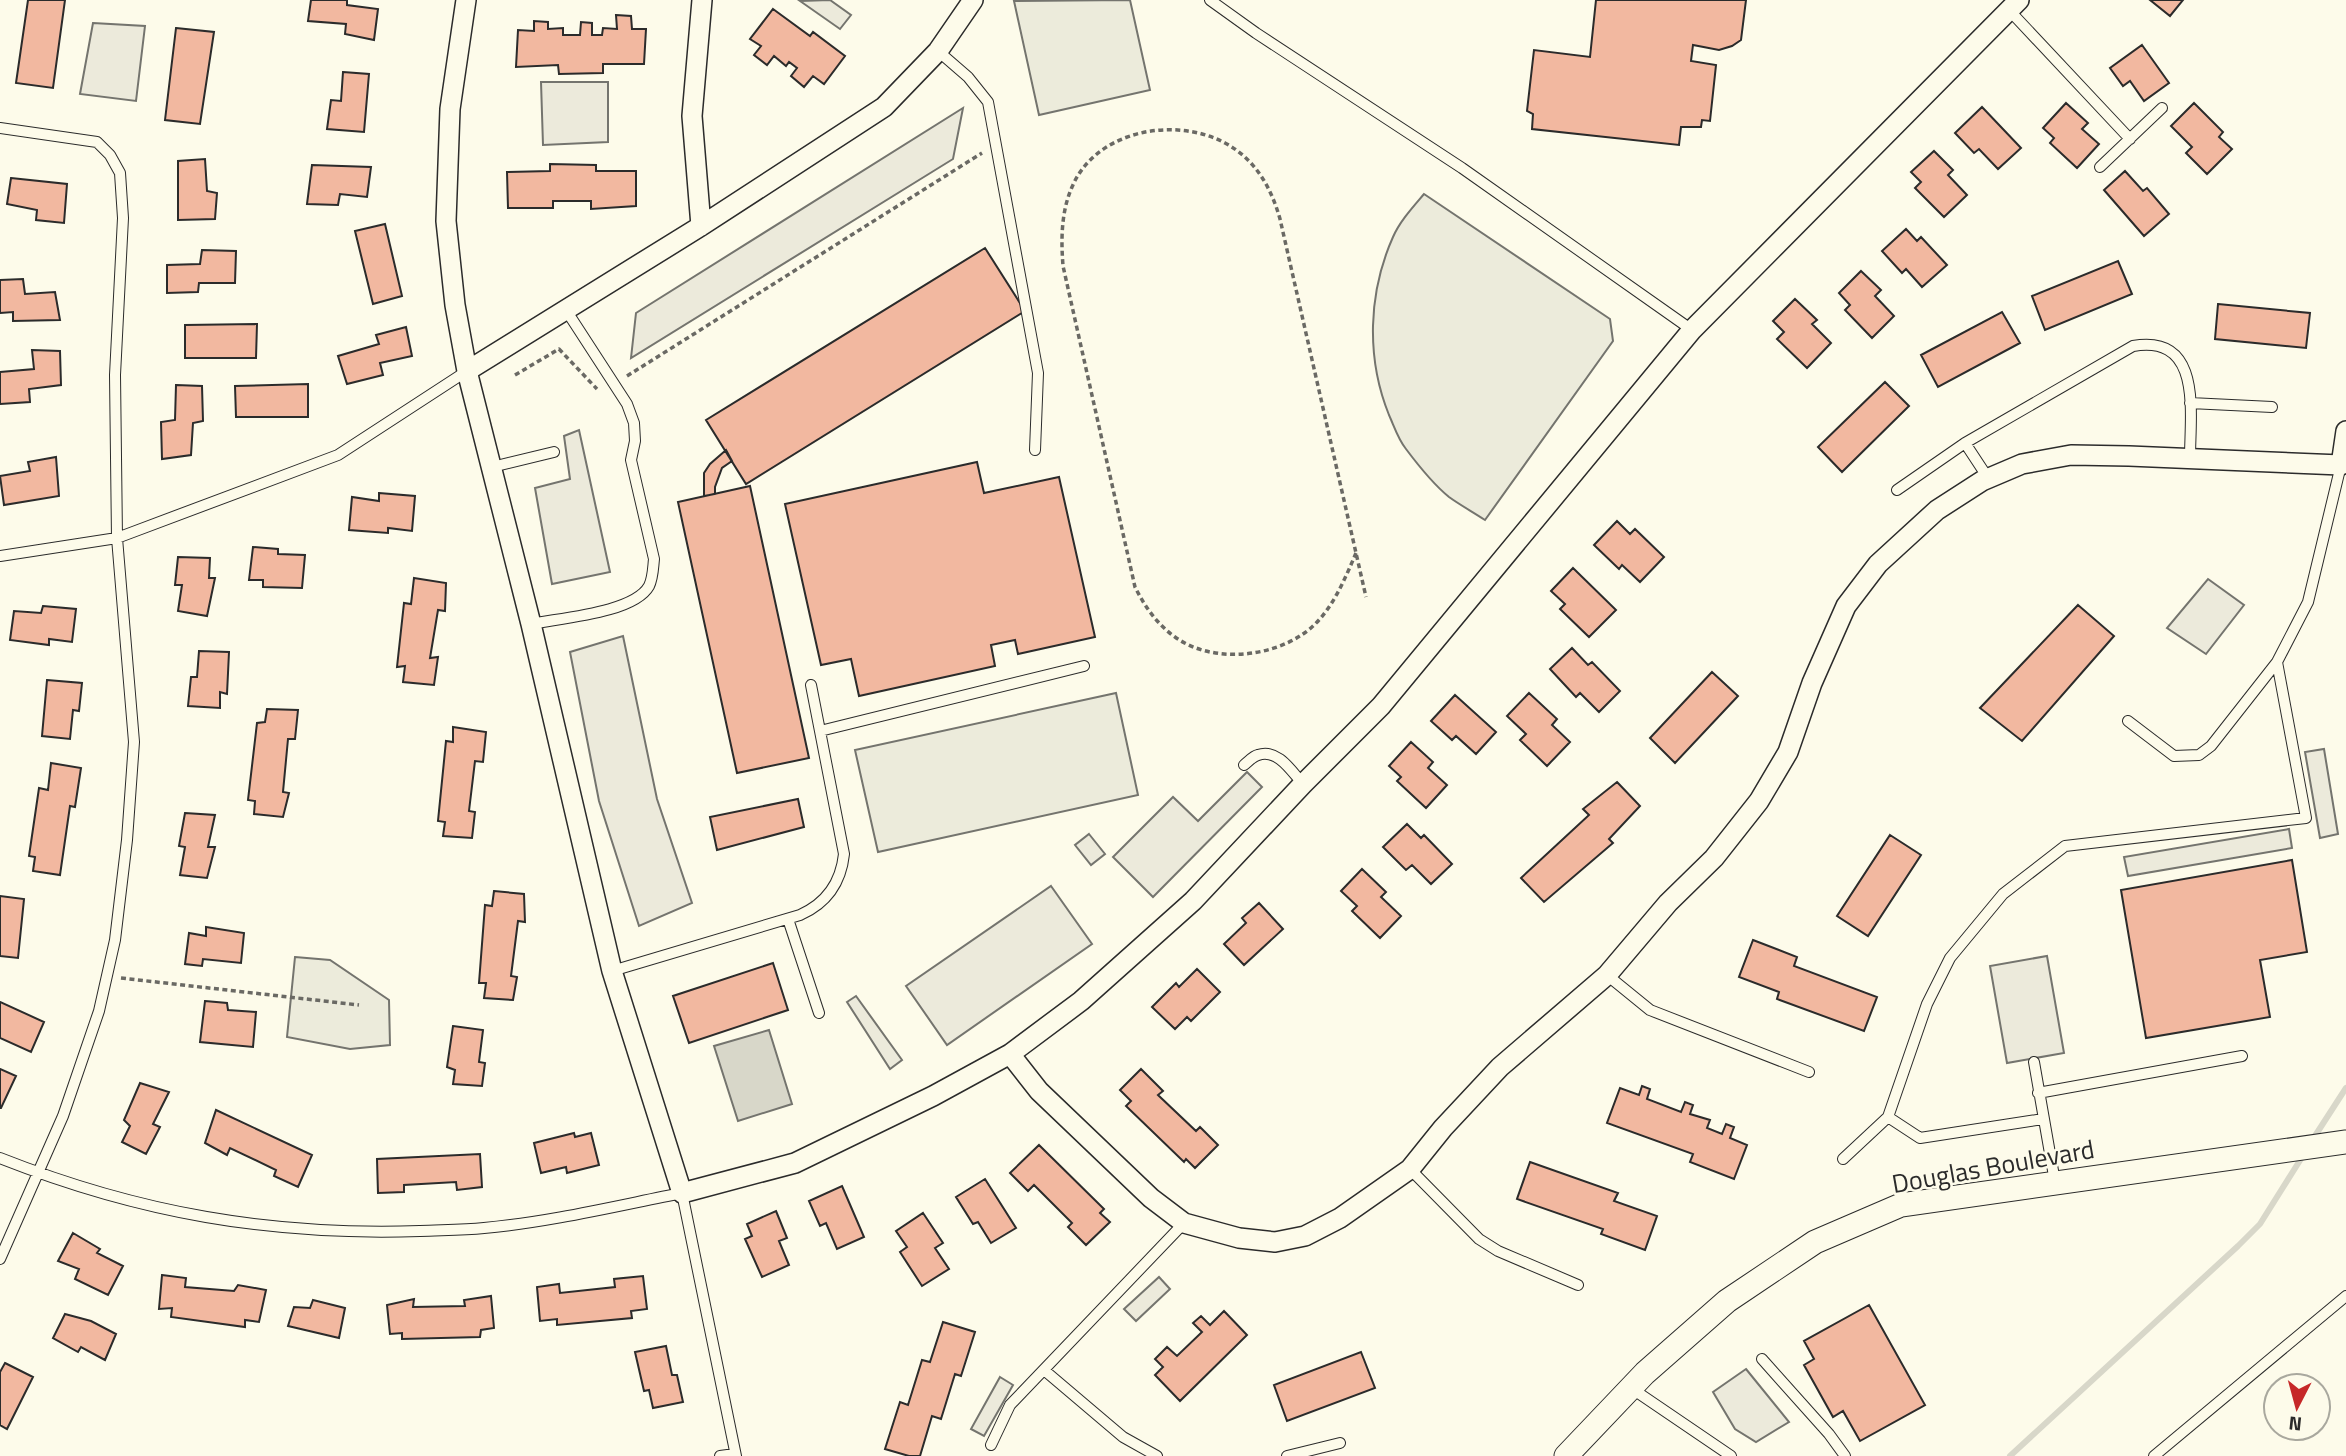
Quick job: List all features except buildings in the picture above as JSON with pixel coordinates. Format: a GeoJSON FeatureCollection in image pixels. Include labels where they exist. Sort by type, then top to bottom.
{"type":"FeatureCollection","features":[{"type":"Feature","properties":{"kind":"street"},"geometry":{"type":"LineString","coordinates":[[466,0],[450,109],[446,221],[455,305],[467,371],[531,624],[612,971],[682,1193],[795,1163],[908,1109],[1010,1054],[1081,1001],[1193,901],[1381,706],[1692,330],[2014,5]]}},
{"type":"Feature","properties":{"kind":"street"},"geometry":{"type":"LineString","coordinates":[[701,226],[692,116],[702,0]]}},
{"type":"Feature","properties":{"kind":"street"},"geometry":{"type":"LineString","coordinates":[[467,371],[701,226],[884,107],[938,51],[973,0]]}},
{"type":"Feature","properties":{"kind":"street"},"geometry":{"type":"LineString","coordinates":[[1010,1054],[1039,1091],[1151,1198],[1184,1223],[1239,1238],[1275,1242],[1305,1236],[1340,1218],[1410,1169],[1443,1128],[1500,1067],[1607,975],[1668,903],[1714,858],[1759,801],[1788,752],[1812,683],[1846,606],[1878,564],[1937,510],[1988,478],[2022,464],[2071,455],[2341,465],[2346,431]]}},
{"type":"Feature","properties":{"kind":"street","name":"Douglas Boulevard"},"geometry":{"type":"LineString","coordinates":[[1566,1456],[1631,1388],[1727,1301],[1815,1242],[1901,1205],[2346,1142]]}},
{"type":"Feature","properties":{"kind":"lane"},"geometry":{"type":"LineString","coordinates":[[1210,0],[1462,168],[1692,330]]}},
{"type":"Feature","properties":{"kind":"lane"},"geometry":{"type":"LineString","coordinates":[[2014,5],[2130,139]]}},
{"type":"Feature","properties":{"kind":"lane"},"geometry":{"type":"LineString","coordinates":[[938,51],[968,77],[988,102],[1038,373],[1035,450]]}},
{"type":"Feature","properties":{"kind":"lane"},"geometry":{"type":"LineString","coordinates":[[2100,167],[2162,108]]}},
{"type":"Feature","properties":{"kind":"lane"},"geometry":{"type":"LineString","coordinates":[[0,128],[97,142],[110,155],[120,173],[123,218],[115,375],[117,538],[134,742],[116,940],[99,1011],[63,1116],[0,1259]]}},
{"type":"Feature","properties":{"kind":"lane"},"geometry":{"type":"LineString","coordinates":[[531,624],[620,607],[634,601],[648,587],[654,566],[631,460],[635,441],[634,423],[627,404],[566,310]]}},
{"type":"Feature","properties":{"kind":"lane"},"geometry":{"type":"LineString","coordinates":[[1897,490],[1965,443],[2133,345],[2155,345],[2168,349],[2185,367],[2190,388],[2189,458]]}},
{"type":"Feature","properties":{"kind":"lane"},"geometry":{"type":"LineString","coordinates":[[0,556],[117,538],[338,455],[467,371]]}},
{"type":"Feature","properties":{"kind":"lane"},"geometry":{"type":"LineString","coordinates":[[2190,403],[2272,407]]}},
{"type":"Feature","properties":{"kind":"lane"},"geometry":{"type":"LineString","coordinates":[[1965,443],[1988,478]]}},
{"type":"Feature","properties":{"kind":"lane"},"geometry":{"type":"LineString","coordinates":[[492,467],[554,452]]}},
{"type":"Feature","properties":{"kind":"lane"},"geometry":{"type":"LineString","coordinates":[[2128,721],[2174,756],[2199,755],[2211,746],[2277,662],[2308,602],[2341,465]]}},
{"type":"Feature","properties":{"kind":"lane"},"geometry":{"type":"LineString","coordinates":[[1843,1159],[1888,1117],[1927,1004],[1951,958],[2003,894],[2065,846],[2306,818],[2277,662]]}},
{"type":"Feature","properties":{"kind":"lane"},"geometry":{"type":"LineString","coordinates":[[820,731],[1084,666]]}},
{"type":"Feature","properties":{"kind":"lane"},"geometry":{"type":"LineString","coordinates":[[612,971],[788,919],[813,909],[837,885],[843,870],[845,853],[811,685]]}},
{"type":"Feature","properties":{"kind":"lane"},"geometry":{"type":"LineString","coordinates":[[1244,765],[1258,755],[1272,755],[1284,762],[1303,784]]}},
{"type":"Feature","properties":{"kind":"lane"},"geometry":{"type":"LineString","coordinates":[[788,919],[819,1013]]}},
{"type":"Feature","properties":{"kind":"lane"},"geometry":{"type":"LineString","coordinates":[[1607,975],[1650,1010],[1809,1072]]}},
{"type":"Feature","properties":{"kind":"lane"},"geometry":{"type":"LineString","coordinates":[[2038,1093],[2242,1056]]}},
{"type":"Feature","properties":{"kind":"lane"},"geometry":{"type":"LineString","coordinates":[[2034,1062],[2055,1182]]}},
{"type":"Feature","properties":{"kind":"lane"},"geometry":{"type":"LineString","coordinates":[[1888,1117],[1920,1138],[2043,1119]]}},
{"type":"Feature","properties":{"kind":"lane"},"geometry":{"type":"LineString","coordinates":[[0,1158],[37,1173],[136,1204],[195,1216],[287,1229],[389,1232],[483,1228],[558,1218],[682,1193],[736,1455],[720,1456]]}},
{"type":"Feature","properties":{"kind":"lane"},"geometry":{"type":"LineString","coordinates":[[1410,1169],[1479,1239],[1498,1251],[1578,1285]]}},
{"type":"Feature","properties":{"kind":"lane"},"geometry":{"type":"LineString","coordinates":[[991,1445],[1010,1405],[1184,1223]]}},
{"type":"Feature","properties":{"kind":"lane"},"geometry":{"type":"LineString","coordinates":[[2154,1456],[2346,1296]]}},
{"type":"Feature","properties":{"kind":"lane"},"geometry":{"type":"LineString","coordinates":[[1762,1359],[1845,1456]]}},
{"type":"Feature","properties":{"kind":"lane"},"geometry":{"type":"LineString","coordinates":[[1044,1370],[1123,1437],[1157,1456]]}},
{"type":"Feature","properties":{"kind":"lane"},"geometry":{"type":"LineString","coordinates":[[1631,1388],[1731,1456]]}},
{"type":"Feature","properties":{"kind":"lane"},"geometry":{"type":"LineString","coordinates":[[1287,1456],[1340,1443]]}},
{"type":"Feature","properties":{"kind":"path"},"geometry":{"type":"LineString","coordinates":[[1356,553],[1345,580],[1327,610],[1314,625],[1303,635],[1267,652],[1232,653],[1193,647],[1176,638],[1146,609],[1135,587],[1063,266],[1062,230],[1072,185],[1085,167],[1103,150],[1138,134],[1164,128],[1184,130],[1225,143],[1261,175],[1273,194],[1356,553],[1366,597]]}},
{"type":"Feature","properties":{"kind":"path"},"geometry":{"type":"LineString","coordinates":[[624,378],[995,145]]}},
{"type":"Feature","properties":{"kind":"path"},"geometry":{"type":"LineString","coordinates":[[515,374],[559,349],[600,393]]}},
{"type":"Feature","properties":{"kind":"path"},"geometry":{"type":"LineString","coordinates":[[107,976],[359,1005]]}},
{"type":"Feature","properties":{"kind":"shaded area"},"geometry":{"type":"Polygon","coordinates":[[[830,0],[851,15],[840,29],[800,1],[830,0]]]}},
{"type":"Feature","properties":{"kind":"shaded area"},"geometry":{"type":"Polygon","coordinates":[[[1130,0],[1150,90],[1039,115],[1014,1],[1130,0]]]}},
{"type":"Feature","properties":{"kind":"shaded area"},"geometry":{"type":"Polygon","coordinates":[[[93,23],[145,26],[136,101],[80,94],[93,23]]]}},
{"type":"Feature","properties":{"kind":"shaded area"},"geometry":{"type":"Polygon","coordinates":[[[541,82],[608,82],[608,142],[543,145],[541,82]]]}},
{"type":"Feature","properties":{"kind":"shaded area"},"geometry":{"type":"Polygon","coordinates":[[[963,108],[953,159],[631,358],[636,313],[963,108]]]}},
{"type":"Feature","properties":{"kind":"shaded area"},"geometry":{"type":"Polygon","coordinates":[[[1424,194],[1610,319],[1613,341],[1485,520],[1443,492],[1406,449],[1389,415],[1376,371],[1373,326],[1379,280],[1396,231],[1424,194]]]}},
{"type":"Feature","properties":{"kind":"shaded area"},"geometry":{"type":"Polygon","coordinates":[[[579,430],[610,572],[552,584],[535,488],[570,479],[564,436],[579,430]]]}},
{"type":"Feature","properties":{"kind":"shaded area"},"geometry":{"type":"Polygon","coordinates":[[[2208,579],[2244,605],[2206,654],[2167,628],[2208,579]]]}},
{"type":"Feature","properties":{"kind":"shaded area"},"geometry":{"type":"Polygon","coordinates":[[[623,636],[657,799],[692,903],[639,926],[599,801],[570,652],[623,636]]]}},
{"type":"Feature","properties":{"kind":"shaded area"},"geometry":{"type":"Polygon","coordinates":[[[1116,693],[1138,795],[878,852],[855,750],[1116,693]]]}},
{"type":"Feature","properties":{"kind":"shaded area"},"geometry":{"type":"Polygon","coordinates":[[[2324,749],[2338,834],[2320,838],[2305,752],[2324,749]]]}},
{"type":"Feature","properties":{"kind":"shaded area"},"geometry":{"type":"Polygon","coordinates":[[[1247,772],[1262,787],[1153,897],[1113,857],[1173,797],[1198,821],[1247,772]]]}},
{"type":"Feature","properties":{"kind":"shaded area"},"geometry":{"type":"Polygon","coordinates":[[[2289,829],[2292,848],[2128,876],[2124,857],[2289,829]]]}},
{"type":"Feature","properties":{"kind":"shaded area"},"geometry":{"type":"Polygon","coordinates":[[[1089,834],[1105,854],[1091,865],[1075,845],[1089,834]]]}},
{"type":"Feature","properties":{"kind":"shaded area"},"geometry":{"type":"Polygon","coordinates":[[[1051,886],[1092,944],[947,1045],[906,986],[1051,886]]]}},
{"type":"Feature","properties":{"kind":"shaded area"},"geometry":{"type":"Polygon","coordinates":[[[2047,956],[2064,1053],[2007,1063],[1990,966],[2047,956]]]}},
{"type":"Feature","properties":{"kind":"shaded area"},"geometry":{"type":"Polygon","coordinates":[[[295,957],[330,960],[389,1000],[390,1045],[350,1049],[287,1037],[295,957]]]}},
{"type":"Feature","properties":{"kind":"shaded area"},"geometry":{"type":"Polygon","coordinates":[[[856,996],[902,1060],[890,1069],[847,1002],[856,996]]]}},
{"type":"Feature","properties":{"kind":"shaded area"},"geometry":{"type":"Polygon","coordinates":[[[769,1030],[792,1104],[738,1121],[714,1046],[769,1030]]]}},
{"type":"Feature","properties":{"kind":"shaded area"},"geometry":{"type":"Polygon","coordinates":[[[1159,1277],[1170,1289],[1136,1321],[1124,1309],[1159,1277]]]}},
{"type":"Feature","properties":{"kind":"shaded area"},"geometry":{"type":"Polygon","coordinates":[[[1746,1369],[1789,1422],[1756,1442],[1735,1429],[1713,1392],[1746,1369]]]}},
{"type":"Feature","properties":{"kind":"shaded area"},"geometry":{"type":"Polygon","coordinates":[[[1000,1377],[1013,1385],[984,1436],[971,1429],[1000,1377]]]}},
{"type":"Feature","properties":{"kind":"waterway"},"geometry":{"type":"LineString","coordinates":[[2313,1139],[2346,1088]]}},
{"type":"Feature","properties":{"kind":"waterway"},"geometry":{"type":"LineString","coordinates":[[2010,1456],[2260,1224],[2304,1154]]}}]}
